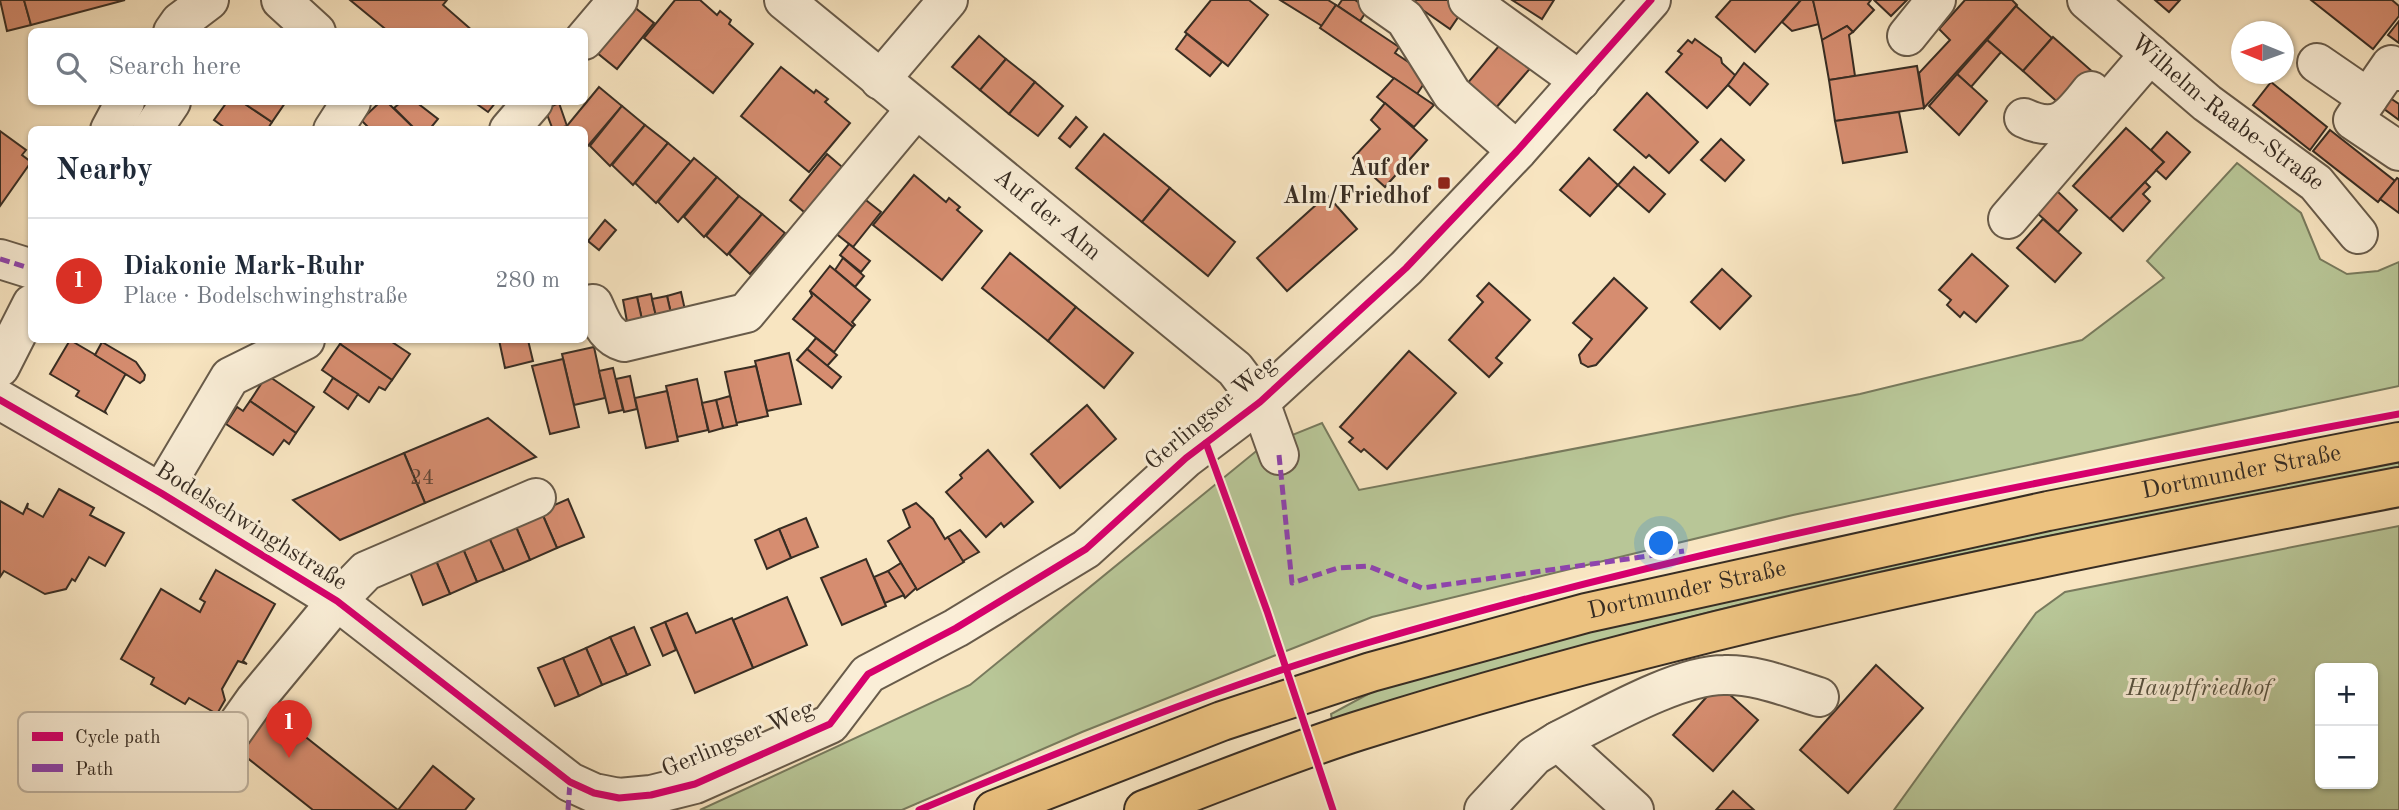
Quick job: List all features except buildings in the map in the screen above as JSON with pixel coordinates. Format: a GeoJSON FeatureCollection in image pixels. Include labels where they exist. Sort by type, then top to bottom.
{"type":"FeatureCollection","features":[{"type":"Feature","properties":{"kind":"main road","name":"Dortmunder Straße"},"geometry":{"type":"LineString","coordinates":[[1002,808],[1222,721],[1371,672],[1586,612],[2048,511],[2399,442]]}},
{"type":"Feature","properties":{"kind":"main road","name":"Dortmunder Straße"},"geometry":{"type":"LineString","coordinates":[[1144,810],[1356,731],[1594,662],[1807,608],[2056,554],[2399,487]]}},
{"type":"Feature","properties":{"kind":"street"},"geometry":{"type":"LineString","coordinates":[[176,28],[209,0]]}},
{"type":"Feature","properties":{"kind":"street"},"geometry":{"type":"LineString","coordinates":[[216,28],[228,0]]}},
{"type":"Feature","properties":{"kind":"street"},"geometry":{"type":"LineString","coordinates":[[281,0],[312,28]]}},
{"type":"Feature","properties":{"kind":"street"},"geometry":{"type":"LineString","coordinates":[[588,35],[618,0]]}},
{"type":"Feature","properties":{"kind":"street","name":"Auf der Alm"},"geometry":{"type":"LineString","coordinates":[[784,0],[915,110],[1235,369],[1260,402],[1279,454]]}},
{"type":"Feature","properties":{"kind":"street"},"geometry":{"type":"LineString","coordinates":[[880,80],[948,0]]}},
{"type":"Feature","properties":{"kind":"street"},"geometry":{"type":"LineString","coordinates":[[1378,0],[1405,19],[1452,94],[1517,151]]}},
{"type":"Feature","properties":{"kind":"street"},"geometry":{"type":"LineString","coordinates":[[1468,0],[1580,81]]}},
{"type":"Feature","properties":{"kind":"street","name":"Gerlingser Weg"},"geometry":{"type":"LineString","coordinates":[[651,795],[695,784],[830,724],[868,674],[956,628],[1086,549],[1186,458],[1260,402],[1406,268],[1517,151],[1651,0]]}},
{"type":"Feature","properties":{"kind":"street"},"geometry":{"type":"LineString","coordinates":[[1907,36],[1936,0]]}},
{"type":"Feature","properties":{"kind":"street","name":"Wilhelm-Raabe-Straße"},"geometry":{"type":"LineString","coordinates":[[2087,0],[2207,103],[2316,183],[2358,234]]}},
{"type":"Feature","properties":{"kind":"street"},"geometry":{"type":"LineString","coordinates":[[2024,118],[2042,127],[2060,124],[2140,47]]}},
{"type":"Feature","properties":{"kind":"street"},"geometry":{"type":"LineString","coordinates":[[2008,219],[2140,47]]}},
{"type":"Feature","properties":{"kind":"street"},"geometry":{"type":"LineString","coordinates":[[2316,63],[2368,98]]}},
{"type":"Feature","properties":{"kind":"street"},"geometry":{"type":"LineString","coordinates":[[2399,71],[2391,65],[2353,120],[2399,151]]}},
{"type":"Feature","properties":{"kind":"street"},"geometry":{"type":"LineString","coordinates":[[112,126],[123,105]]}},
{"type":"Feature","properties":{"kind":"street"},"geometry":{"type":"LineString","coordinates":[[155,126],[169,105]]}},
{"type":"Feature","properties":{"kind":"street"},"geometry":{"type":"LineString","coordinates":[[336,126],[349,105]]}},
{"type":"Feature","properties":{"kind":"street"},"geometry":{"type":"LineString","coordinates":[[512,126],[530,105]]}},
{"type":"Feature","properties":{"kind":"street"},"geometry":{"type":"LineString","coordinates":[[593,304],[605,329],[613,338],[624,342],[747,313],[915,110]]}},
{"type":"Feature","properties":{"kind":"street"},"geometry":{"type":"LineString","coordinates":[[0,259],[28,268]]}},
{"type":"Feature","properties":{"kind":"street"},"geometry":{"type":"LineString","coordinates":[[0,367],[28,312]]}},
{"type":"Feature","properties":{"kind":"street","name":"Bodelschwinghstraße"},"geometry":{"type":"LineString","coordinates":[[161,493],[230,377],[299,343]]}},
{"type":"Feature","properties":{"kind":"street","name":"Bodelschwinghstraße"},"geometry":{"type":"LineString","coordinates":[[0,400],[161,493],[337,601],[570,782],[594,793],[619,798],[651,795]]}},
{"type":"Feature","properties":{"kind":"street"},"geometry":{"type":"LineString","coordinates":[[246,712],[337,601],[366,571],[536,498]]}},
{"type":"Feature","properties":{"kind":"street"},"geometry":{"type":"LineString","coordinates":[[1484,810],[1534,756],[1558,741],[1642,701],[1700,678],[1724,675],[1756,678],[1819,698]]}},
{"type":"Feature","properties":{"kind":"street"},"geometry":{"type":"LineString","coordinates":[[1558,741],[1634,810]]}},
{"type":"Feature","properties":{"kind":"green space"},"geometry":{"type":"Polygon","coordinates":[[[2237,163],[2301,213],[2320,259],[2347,274],[2378,271],[2399,262],[2399,386],[1793,515],[1372,617],[1082,732],[902,810],[700,810],[970,685],[1260,448],[1322,423],[1359,490],[1860,394],[2082,340],[2164,278],[2147,261],[2237,163]]]}},
{"type":"Feature","properties":{"kind":"green space"},"geometry":{"type":"Polygon","coordinates":[[[2399,459],[2399,468],[2040,538],[1897,568],[1702,614],[1578,647],[1332,720],[1331,714],[1383,686],[1520,647],[1771,585],[2399,459]]]}},
{"type":"Feature","properties":{"kind":"green space","name":"Hauptfriedhof"},"geometry":{"type":"Polygon","coordinates":[[[2399,526],[2399,810],[1894,810],[2036,613],[2065,592],[2399,526]]]}},
{"type":"Feature","properties":{"kind":"marked path"},"geometry":{"type":"LineString","coordinates":[[0,259],[28,268]]}},
{"type":"Feature","properties":{"kind":"marked path"},"geometry":{"type":"LineString","coordinates":[[1279,455],[1292,583],[1338,568],[1368,566],[1422,588],[1684,551]]}},
{"type":"Feature","properties":{"kind":"marked path"},"geometry":{"type":"LineString","coordinates":[[568,810],[570,782]]}},
{"type":"Feature","properties":{"kind":"cycle path"},"geometry":{"type":"LineString","coordinates":[[0,400],[161,493],[337,601],[570,782],[594,793],[619,798],[651,795],[695,784],[830,724],[868,674],[956,628],[1086,549],[1186,458],[1260,402],[1406,268],[1517,151],[1651,0]]}},
{"type":"Feature","properties":{"kind":"cycle path"},"geometry":{"type":"LineString","coordinates":[[919,810],[1085,742],[1253,680],[1367,643],[1494,607],[1622,574],[1880,515],[2399,414]]}},
{"type":"Feature","properties":{"kind":"cycle path"},"geometry":{"type":"LineString","coordinates":[[1206,443],[1267,611],[1333,810]]}},
{"type":"Feature","properties":{"kind":"place","name":"Auf der Alm/Friedhof"},"geometry":{"type":"Point","coordinates":[1444,183]}},
{"type":"Feature","properties":{"kind":"place","name":"Diakonie Mark-Ruhr"},"geometry":{"type":"Point","coordinates":[289,758]}}]}
